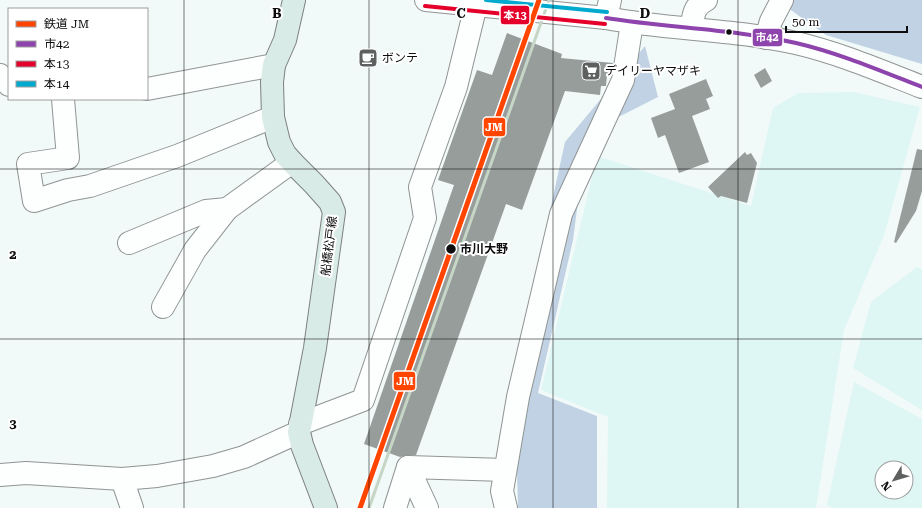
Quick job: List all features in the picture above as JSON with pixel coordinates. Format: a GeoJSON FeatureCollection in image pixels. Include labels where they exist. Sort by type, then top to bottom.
{"type":"FeatureCollection","features":[{"type":"Feature","properties":{"kind":"main road","name":"船橋松戸線"},"geometry":{"type":"LineString","coordinates":[[294,0],[285,40],[274,65],[272,82],[273,118],[279,142],[285,154],[330,202],[334,212],[315,348],[300,428],[302,445],[325,508]]}},
{"type":"Feature","properties":{"kind":"street"},"geometry":{"type":"LineString","coordinates":[[426,0],[608,9],[632,23],[743,34],[796,43],[837,55],[922,87]]}},
{"type":"Feature","properties":{"kind":"street"},"geometry":{"type":"LineString","coordinates":[[691,28],[696,9],[699,4],[706,0]]}},
{"type":"Feature","properties":{"kind":"street"},"geometry":{"type":"LineString","coordinates":[[766,38],[782,0]]}},
{"type":"Feature","properties":{"kind":"street"},"geometry":{"type":"LineString","coordinates":[[0,475],[26,473],[122,480],[157,476],[213,466],[244,457],[300,428],[363,400],[425,218],[420,187],[456,87],[476,2]]}},
{"type":"Feature","properties":{"kind":"street"},"geometry":{"type":"LineString","coordinates":[[506,508],[502,491],[518,396],[561,214],[623,80],[632,23]]}},
{"type":"Feature","properties":{"kind":"street"},"geometry":{"type":"LineString","coordinates":[[148,89],[274,65]]}},
{"type":"Feature","properties":{"kind":"street"},"geometry":{"type":"LineString","coordinates":[[0,75],[8,84]]}},
{"type":"Feature","properties":{"kind":"street"},"geometry":{"type":"LineString","coordinates":[[63,100],[68,158],[28,164],[34,201],[68,190],[98,184],[177,156],[273,118]]}},
{"type":"Feature","properties":{"kind":"street"},"geometry":{"type":"LineString","coordinates":[[163,307],[195,250],[227,209],[292,162]]}},
{"type":"Feature","properties":{"kind":"street"},"geometry":{"type":"LineString","coordinates":[[129,243],[206,211],[227,209]]}},
{"type":"Feature","properties":{"kind":"street"},"geometry":{"type":"LineString","coordinates":[[408,467],[505,470]]}},
{"type":"Feature","properties":{"kind":"street"},"geometry":{"type":"LineString","coordinates":[[395,508],[408,467]]}},
{"type":"Feature","properties":{"kind":"street"},"geometry":{"type":"LineString","coordinates":[[408,467],[427,508]]}},
{"type":"Feature","properties":{"kind":"street"},"geometry":{"type":"LineString","coordinates":[[122,480],[132,508]]}},
{"type":"Feature","properties":{"kind":"shaded area"},"geometry":{"type":"Polygon","coordinates":[[[793,0],[922,0],[922,64],[826,35],[788,8],[793,0]]]}},
{"type":"Feature","properties":{"kind":"shaded area"},"geometry":{"type":"Polygon","coordinates":[[[645,46],[658,97],[587,133],[573,240],[538,393],[597,416],[597,508],[518,508],[514,366],[565,142],[645,46]]]}},
{"type":"Feature","properties":{"kind":"shaded area"},"geometry":{"type":"Polygon","coordinates":[[[853,92],[920,107],[884,235],[844,330],[816,508],[607,508],[608,417],[541,390],[597,156],[751,206],[773,108],[798,93],[853,92]]]}},
{"type":"Feature","properties":{"kind":"shaded area"},"geometry":{"type":"Polygon","coordinates":[[[917,267],[922,270],[922,410],[853,368],[871,302],[917,267]]]}},
{"type":"Feature","properties":{"kind":"shaded area"},"geometry":{"type":"Polygon","coordinates":[[[854,382],[922,419],[922,508],[832,508],[827,505],[854,382]]]}},
{"type":"Feature","properties":{"kind":"building","name":"市川大野"},"geometry":{"type":"Polygon","coordinates":[[[507,33],[562,54],[561,58],[613,63],[611,76],[607,75],[606,86],[601,86],[600,95],[565,91],[522,210],[506,204],[416,455],[400,457],[364,444],[454,185],[438,180],[477,70],[492,75],[507,33]]]}},
{"type":"Feature","properties":{"kind":"building"},"geometry":{"type":"Polygon","coordinates":[[[765,68],[772,81],[761,88],[754,75],[765,68]]]}},
{"type":"Feature","properties":{"kind":"building"},"geometry":{"type":"Polygon","coordinates":[[[706,79],[713,96],[706,99],[710,109],[692,116],[709,162],[679,173],[665,135],[658,138],[651,118],[675,109],[669,94],[706,79]]]}},
{"type":"Feature","properties":{"kind":"building"},"geometry":{"type":"Polygon","coordinates":[[[917,149],[922,150],[922,191],[916,211],[896,243],[894,242],[917,149]]]}},
{"type":"Feature","properties":{"kind":"building"},"geometry":{"type":"Polygon","coordinates":[[[745,152],[747,155],[751,153],[757,163],[747,203],[721,196],[718,198],[708,187],[745,152]]]}},
{"type":"Feature","properties":{"kind":"railway"},"geometry":{"type":"LineString","coordinates":[[369,508],[549,0]]}},
{"type":"Feature","properties":{"kind":"rail line","name":"JM"},"geometry":{"type":"LineString","coordinates":[[360,508],[539,0]]}},
{"type":"Feature","properties":{"kind":"transit line","name":"本14"},"geometry":{"type":"LineString","coordinates":[[486,0],[607,12]]}},
{"type":"Feature","properties":{"kind":"transit line","name":"本13"},"geometry":{"type":"LineString","coordinates":[[425,6],[605,24]]}},
{"type":"Feature","properties":{"kind":"transit line","name":"市42"},"geometry":{"type":"LineString","coordinates":[[606,18],[772,38],[796,43],[844,57],[922,87]]}},
{"type":"Feature","properties":{"kind":"place","name":"ボンテ"},"geometry":{"type":"Point","coordinates":[368,58]}},
{"type":"Feature","properties":{"kind":"place","name":"デイリーヤマザキ"},"geometry":{"type":"Point","coordinates":[591,71]}},
{"type":"Feature","properties":{"kind":"place","name":"市川大野"},"geometry":{"type":"Point","coordinates":[451,249]}}]}
